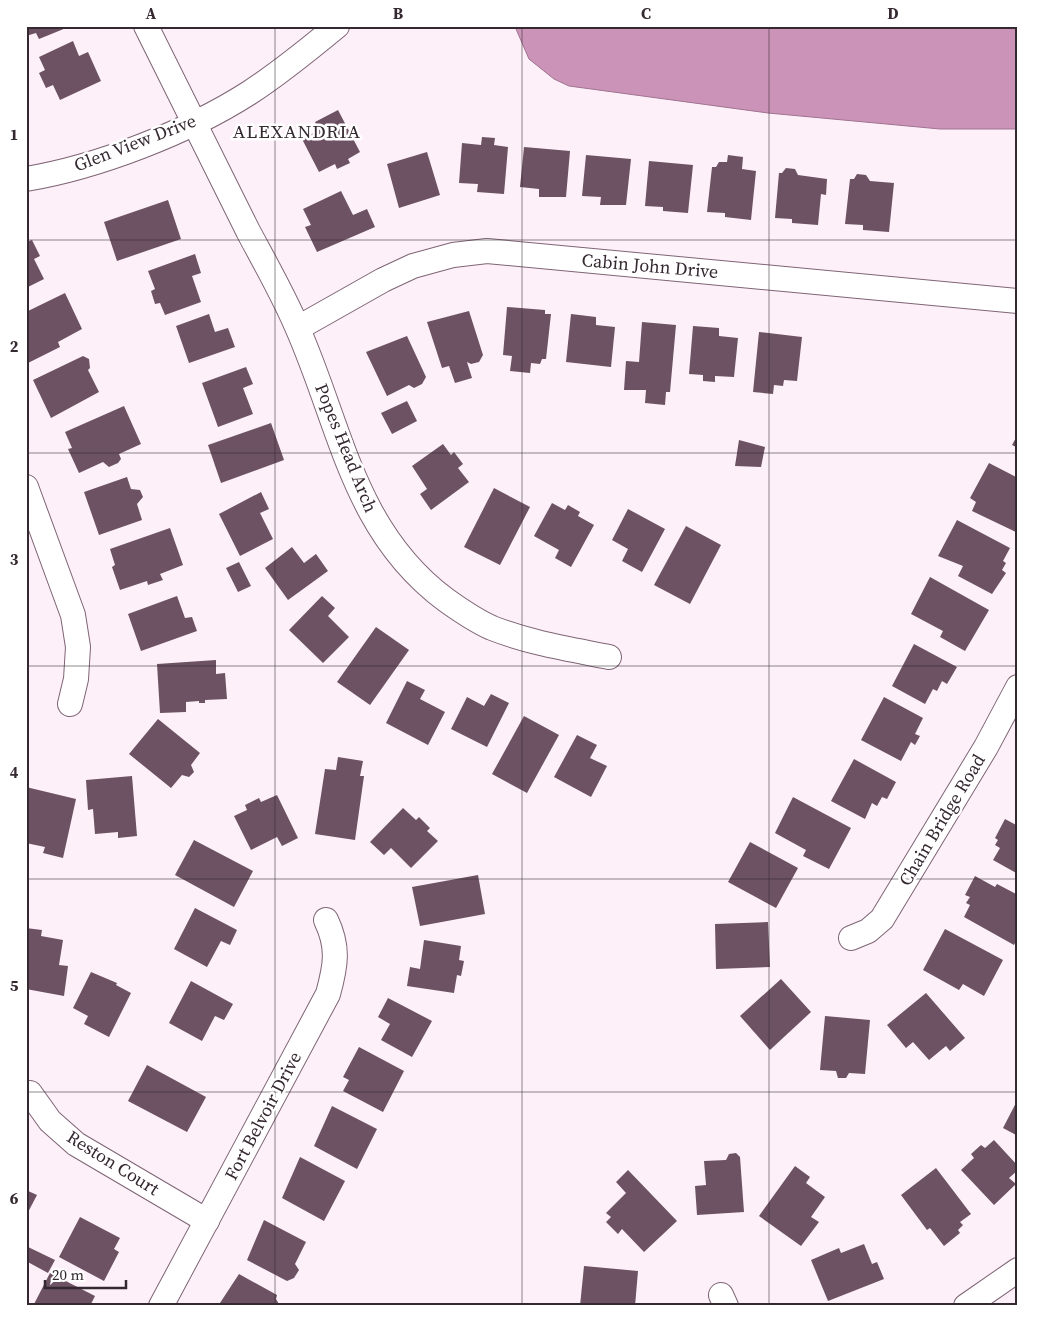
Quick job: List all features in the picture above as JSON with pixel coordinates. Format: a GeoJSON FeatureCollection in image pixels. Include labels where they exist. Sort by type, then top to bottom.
{"type":"FeatureCollection","features":[{"type":"Feature","properties":{"kind":"street","name":"Popes Head Arch"},"geometry":{"type":"LineString","coordinates":[[146,26],[298,328],[348,462],[368,509],[388,540],[430,588],[456,607],[490,627],[536,643],[609,657]]}},
{"type":"Feature","properties":{"kind":"street","name":"Glen View Drive"},"geometry":{"type":"LineString","coordinates":[[26,179],[102,160],[194,123],[248,94],[290,65],[336,26]]}},
{"type":"Feature","properties":{"kind":"street","name":"Cabin John Drive"},"geometry":{"type":"LineString","coordinates":[[298,328],[383,280],[413,266],[453,255],[487,251],[1018,301]]}},
{"type":"Feature","properties":{"kind":"street"},"geometry":{"type":"LineString","coordinates":[[26,487],[73,615],[78,647],[76,679],[70,704]]}},
{"type":"Feature","properties":{"kind":"street","name":"Chain Bridge Road"},"geometry":{"type":"LineString","coordinates":[[851,938],[868,931],[882,919],[986,748],[1018,687]]}},
{"type":"Feature","properties":{"kind":"street","name":"Fort Belvoir Drive"},"geometry":{"type":"LineString","coordinates":[[161,1306],[328,994],[335,970],[335,950],[326,920]]}},
{"type":"Feature","properties":{"kind":"street","name":"Reston Court"},"geometry":{"type":"LineString","coordinates":[[30,1093],[50,1121],[76,1144],[207,1221]]}},
{"type":"Feature","properties":{"kind":"street"},"geometry":{"type":"LineString","coordinates":[[966,1306],[1018,1270]]}},
{"type":"Feature","properties":{"kind":"shaded area"},"geometry":{"type":"Polygon","coordinates":[[[517,26],[1018,26],[1018,129],[940,129],[768,113],[569,86],[554,79],[529,59],[516,29],[517,26]]]}},
{"type":"Feature","properties":{"kind":"building"},"geometry":{"type":"Polygon","coordinates":[[[26,26],[71,26],[39,39],[36,33],[26,36],[26,26]]]}},
{"type":"Feature","properties":{"kind":"building"},"geometry":{"type":"Polygon","coordinates":[[[73,41],[79,56],[88,52],[101,81],[60,100],[53,85],[46,88],[39,73],[45,70],[39,57],[73,41]]]}},
{"type":"Feature","properties":{"kind":"building"},"geometry":{"type":"Polygon","coordinates":[[[338,110],[360,152],[348,159],[350,163],[337,169],[335,164],[319,172],[302,139],[319,130],[315,122],[338,110]]]}},
{"type":"Feature","properties":{"kind":"building"},"geometry":{"type":"Polygon","coordinates":[[[482,137],[495,138],[494,145],[508,147],[504,194],[477,192],[478,184],[459,183],[462,143],[481,145],[482,137]]]}},
{"type":"Feature","properties":{"kind":"building"},"geometry":{"type":"Polygon","coordinates":[[[524,147],[570,151],[566,197],[539,197],[539,189],[520,187],[524,147]]]}},
{"type":"Feature","properties":{"kind":"building"},"geometry":{"type":"Polygon","coordinates":[[[427,152],[440,195],[399,208],[387,164],[427,152]]]}},
{"type":"Feature","properties":{"kind":"building"},"geometry":{"type":"Polygon","coordinates":[[[586,155],[631,159],[626,205],[600,205],[601,197],[582,196],[586,155]]]}},
{"type":"Feature","properties":{"kind":"building"},"geometry":{"type":"Polygon","coordinates":[[[728,155],[743,157],[742,169],[756,171],[751,220],[725,217],[725,213],[707,212],[712,167],[716,167],[719,162],[727,162],[728,155]]]}},
{"type":"Feature","properties":{"kind":"building"},"geometry":{"type":"Polygon","coordinates":[[[649,161],[693,165],[688,213],[663,211],[663,207],[645,206],[649,161]]]}},
{"type":"Feature","properties":{"kind":"building"},"geometry":{"type":"Polygon","coordinates":[[[786,168],[795,169],[798,175],[827,179],[826,195],[821,194],[818,225],[792,223],[792,219],[775,218],[779,173],[782,173],[786,168]]]}},
{"type":"Feature","properties":{"kind":"building"},"geometry":{"type":"Polygon","coordinates":[[[857,174],[866,175],[870,181],[894,183],[889,232],[863,230],[863,225],[845,224],[850,179],[854,179],[857,174]]]}},
{"type":"Feature","properties":{"kind":"building"},"geometry":{"type":"Polygon","coordinates":[[[341,191],[353,215],[367,209],[375,227],[317,252],[305,227],[311,225],[303,209],[341,191]]]}},
{"type":"Feature","properties":{"kind":"building"},"geometry":{"type":"Polygon","coordinates":[[[168,200],[181,239],[117,261],[104,222],[168,200]]]}},
{"type":"Feature","properties":{"kind":"building"},"geometry":{"type":"Polygon","coordinates":[[[32,240],[40,256],[34,259],[44,279],[26,288],[26,242],[32,240]]]}},
{"type":"Feature","properties":{"kind":"building"},"geometry":{"type":"Polygon","coordinates":[[[195,254],[201,273],[192,276],[201,302],[165,315],[160,303],[155,304],[151,291],[155,289],[148,271],[195,254]]]}},
{"type":"Feature","properties":{"kind":"building"},"geometry":{"type":"Polygon","coordinates":[[[65,293],[82,329],[58,342],[60,347],[26,364],[26,312],[65,293]]]}},
{"type":"Feature","properties":{"kind":"building"},"geometry":{"type":"Polygon","coordinates":[[[507,307],[545,310],[545,314],[551,314],[546,359],[542,359],[540,364],[531,363],[530,373],[510,371],[512,356],[503,355],[507,307]]]}},
{"type":"Feature","properties":{"kind":"building"},"geometry":{"type":"Polygon","coordinates":[[[469,311],[483,355],[479,362],[471,364],[467,362],[472,378],[455,383],[449,366],[442,368],[427,322],[469,311]]]}},
{"type":"Feature","properties":{"kind":"building"},"geometry":{"type":"Polygon","coordinates":[[[209,314],[215,332],[228,328],[235,347],[189,363],[176,326],[209,314]]]}},
{"type":"Feature","properties":{"kind":"building"},"geometry":{"type":"Polygon","coordinates":[[[571,314],[596,317],[596,325],[615,327],[611,367],[566,362],[571,314]]]}},
{"type":"Feature","properties":{"kind":"building"},"geometry":{"type":"Polygon","coordinates":[[[642,322],[676,325],[670,392],[666,392],[665,405],[645,403],[646,390],[624,390],[626,361],[639,362],[642,322]]]}},
{"type":"Feature","properties":{"kind":"building"},"geometry":{"type":"Polygon","coordinates":[[[693,326],[719,328],[719,336],[738,338],[734,377],[715,376],[715,382],[703,381],[703,375],[689,374],[693,326]]]}},
{"type":"Feature","properties":{"kind":"building"},"geometry":{"type":"Polygon","coordinates":[[[759,332],[802,337],[797,381],[784,380],[783,386],[774,385],[773,394],[753,392],[759,332]]]}},
{"type":"Feature","properties":{"kind":"building"},"geometry":{"type":"Polygon","coordinates":[[[407,336],[426,377],[422,384],[414,388],[409,385],[387,396],[366,352],[407,336]]]}},
{"type":"Feature","properties":{"kind":"building"},"geometry":{"type":"Polygon","coordinates":[[[83,356],[89,359],[90,368],[88,370],[99,392],[51,418],[33,380],[83,356]]]}},
{"type":"Feature","properties":{"kind":"building"},"geometry":{"type":"Polygon","coordinates":[[[246,367],[253,384],[243,388],[253,414],[218,427],[202,383],[246,367]]]}},
{"type":"Feature","properties":{"kind":"building"},"geometry":{"type":"Polygon","coordinates":[[[407,401],[417,421],[392,434],[381,413],[407,401]]]}},
{"type":"Feature","properties":{"kind":"building"},"geometry":{"type":"Polygon","coordinates":[[[124,406],[141,444],[119,454],[121,459],[118,463],[109,467],[103,462],[79,473],[68,449],[72,448],[65,432],[124,406]]]}},
{"type":"Feature","properties":{"kind":"building"},"geometry":{"type":"Polygon","coordinates":[[[271,423],[284,460],[221,483],[208,445],[271,423]]]}},
{"type":"Feature","properties":{"kind":"building"},"geometry":{"type":"Polygon","coordinates":[[[1018,434],[1018,448],[1012,445],[1018,434]]]}},
{"type":"Feature","properties":{"kind":"building"},"geometry":{"type":"Polygon","coordinates":[[[739,440],[765,447],[761,467],[735,466],[739,440]]]}},
{"type":"Feature","properties":{"kind":"building"},"geometry":{"type":"Polygon","coordinates":[[[443,444],[451,455],[454,452],[463,464],[458,468],[469,482],[431,510],[420,494],[427,489],[412,466],[443,444]]]}},
{"type":"Feature","properties":{"kind":"building"},"geometry":{"type":"Polygon","coordinates":[[[989,463],[1018,478],[1018,533],[972,511],[976,502],[970,498],[989,463]]]}},
{"type":"Feature","properties":{"kind":"building"},"geometry":{"type":"Polygon","coordinates":[[[127,477],[131,489],[140,490],[143,497],[137,504],[142,520],[99,535],[84,492],[127,477]]]}},
{"type":"Feature","properties":{"kind":"building"},"geometry":{"type":"Polygon","coordinates":[[[494,488],[530,507],[500,565],[464,547],[494,488]]]}},
{"type":"Feature","properties":{"kind":"building"},"geometry":{"type":"Polygon","coordinates":[[[261,492],[269,509],[260,513],[273,539],[240,556],[219,514],[261,492]]]}},
{"type":"Feature","properties":{"kind":"building"},"geometry":{"type":"Polygon","coordinates":[[[552,503],[565,510],[568,505],[580,512],[578,516],[594,525],[571,567],[555,558],[559,550],[534,536],[552,503]]]}},
{"type":"Feature","properties":{"kind":"building"},"geometry":{"type":"Polygon","coordinates":[[[628,509],[665,529],[642,572],[622,561],[628,549],[612,540],[628,509]]]}},
{"type":"Feature","properties":{"kind":"building"},"geometry":{"type":"Polygon","coordinates":[[[957,520],[1010,548],[1003,561],[1006,563],[1002,570],[1006,573],[992,594],[958,576],[963,566],[938,556],[957,520]]]}},
{"type":"Feature","properties":{"kind":"building"},"geometry":{"type":"Polygon","coordinates":[[[686,526],[721,545],[690,604],[654,585],[686,526]]]}},
{"type":"Feature","properties":{"kind":"building"},"geometry":{"type":"Polygon","coordinates":[[[170,528],[183,565],[160,574],[163,580],[148,585],[147,581],[120,590],[112,567],[115,565],[110,549],[170,528]]]}},
{"type":"Feature","properties":{"kind":"building"},"geometry":{"type":"Polygon","coordinates":[[[292,547],[304,563],[316,554],[328,571],[288,600],[265,568],[292,547]]]}},
{"type":"Feature","properties":{"kind":"building"},"geometry":{"type":"Polygon","coordinates":[[[239,562],[251,586],[238,592],[226,568],[239,562]]]}},
{"type":"Feature","properties":{"kind":"building"},"geometry":{"type":"Polygon","coordinates":[[[930,577],[989,610],[965,651],[940,637],[943,631],[911,614],[930,577]]]}},
{"type":"Feature","properties":{"kind":"building"},"geometry":{"type":"Polygon","coordinates":[[[177,596],[185,618],[192,617],[197,631],[141,651],[128,614],[177,596]]]}},
{"type":"Feature","properties":{"kind":"building"},"geometry":{"type":"Polygon","coordinates":[[[322,596],[335,608],[328,616],[349,637],[323,663],[289,630],[322,596]]]}},
{"type":"Feature","properties":{"kind":"building"},"geometry":{"type":"Polygon","coordinates":[[[376,627],[409,650],[370,705],[337,682],[376,627]]]}},
{"type":"Feature","properties":{"kind":"building"},"geometry":{"type":"Polygon","coordinates":[[[914,644],[957,667],[947,684],[942,681],[937,691],[933,689],[925,704],[892,686],[914,644]]]}},
{"type":"Feature","properties":{"kind":"building"},"geometry":{"type":"Polygon","coordinates":[[[216,660],[216,674],[225,673],[227,699],[205,700],[205,703],[199,703],[199,701],[186,702],[186,712],[160,713],[157,664],[216,660]]]}},
{"type":"Feature","properties":{"kind":"building"},"geometry":{"type":"Polygon","coordinates":[[[407,681],[425,690],[420,699],[445,712],[428,745],[386,723],[407,681]]]}},
{"type":"Feature","properties":{"kind":"building"},"geometry":{"type":"Polygon","coordinates":[[[491,694],[509,703],[487,747],[451,729],[467,697],[484,706],[491,694]]]}},
{"type":"Feature","properties":{"kind":"building"},"geometry":{"type":"Polygon","coordinates":[[[884,697],[923,718],[915,734],[920,736],[915,745],[911,742],[901,761],[861,740],[884,697]]]}},
{"type":"Feature","properties":{"kind":"building"},"geometry":{"type":"Polygon","coordinates":[[[524,716],[559,735],[527,793],[492,774],[524,716]]]}},
{"type":"Feature","properties":{"kind":"building"},"geometry":{"type":"Polygon","coordinates":[[[158,719],[200,753],[191,765],[194,772],[189,777],[182,775],[171,788],[129,754],[158,719]]]}},
{"type":"Feature","properties":{"kind":"building"},"geometry":{"type":"Polygon","coordinates":[[[577,735],[597,745],[590,758],[607,766],[591,797],[554,777],[577,735]]]}},
{"type":"Feature","properties":{"kind":"building"},"geometry":{"type":"Polygon","coordinates":[[[338,757],[363,761],[360,776],[364,776],[355,840],[315,834],[325,769],[336,770],[338,757]]]}},
{"type":"Feature","properties":{"kind":"building"},"geometry":{"type":"Polygon","coordinates":[[[854,759],[896,782],[887,799],[882,797],[877,806],[872,803],[865,819],[831,801],[854,759]]]}},
{"type":"Feature","properties":{"kind":"building"},"geometry":{"type":"Polygon","coordinates":[[[132,776],[137,836],[118,838],[118,832],[95,834],[93,809],[88,810],[86,780],[132,776]]]}},
{"type":"Feature","properties":{"kind":"building"},"geometry":{"type":"Polygon","coordinates":[[[26,787],[76,799],[63,858],[43,853],[45,847],[26,843],[29,819],[26,818],[26,787]]]}},
{"type":"Feature","properties":{"kind":"building"},"geometry":{"type":"Polygon","coordinates":[[[277,795],[298,838],[282,846],[277,837],[251,850],[234,816],[247,810],[245,805],[259,798],[261,802],[277,795]]]}},
{"type":"Feature","properties":{"kind":"building"},"geometry":{"type":"Polygon","coordinates":[[[793,797],[851,828],[829,869],[803,856],[806,850],[775,833],[793,797]]]}},
{"type":"Feature","properties":{"kind":"building"},"geometry":{"type":"Polygon","coordinates":[[[403,808],[416,820],[419,817],[430,828],[427,831],[438,841],[411,868],[391,848],[384,855],[370,842],[403,808]]]}},
{"type":"Feature","properties":{"kind":"building"},"geometry":{"type":"Polygon","coordinates":[[[1005,819],[1018,826],[1018,874],[993,860],[1000,848],[995,845],[998,840],[995,838],[1005,819]]]}},
{"type":"Feature","properties":{"kind":"building"},"geometry":{"type":"Polygon","coordinates":[[[194,840],[253,871],[234,907],[175,875],[194,840]]]}},
{"type":"Feature","properties":{"kind":"building"},"geometry":{"type":"Polygon","coordinates":[[[750,842],[798,868],[776,908],[728,882],[750,842]]]}},
{"type":"Feature","properties":{"kind":"building"},"geometry":{"type":"Polygon","coordinates":[[[478,875],[485,914],[420,926],[412,887],[478,875]]]}},
{"type":"Feature","properties":{"kind":"building"},"geometry":{"type":"Polygon","coordinates":[[[975,876],[995,887],[997,884],[1018,895],[1018,937],[1014,945],[964,917],[970,905],[966,903],[970,897],[965,895],[975,876]]]}},
{"type":"Feature","properties":{"kind":"building"},"geometry":{"type":"Polygon","coordinates":[[[195,908],[237,930],[230,945],[221,941],[207,967],[174,949],[195,908]]]}},
{"type":"Feature","properties":{"kind":"building"},"geometry":{"type":"Polygon","coordinates":[[[768,922],[770,967],[716,969],[715,924],[768,922]]]}},
{"type":"Feature","properties":{"kind":"building"},"geometry":{"type":"Polygon","coordinates":[[[26,928],[42,930],[41,936],[63,940],[59,965],[68,966],[64,996],[26,989],[26,928]]]}},
{"type":"Feature","properties":{"kind":"building"},"geometry":{"type":"Polygon","coordinates":[[[945,929],[1003,960],[984,996],[963,984],[959,990],[923,970],[945,929]]]}},
{"type":"Feature","properties":{"kind":"building"},"geometry":{"type":"Polygon","coordinates":[[[424,940],[461,946],[459,960],[464,961],[461,976],[457,975],[454,993],[407,986],[410,967],[420,969],[424,940]]]}},
{"type":"Feature","properties":{"kind":"building"},"geometry":{"type":"Polygon","coordinates":[[[91,972],[117,983],[116,985],[131,993],[109,1037],[84,1024],[88,1016],[73,1008],[91,972]]]}},
{"type":"Feature","properties":{"kind":"building"},"geometry":{"type":"Polygon","coordinates":[[[781,979],[811,1012],[770,1050],[740,1016],[781,979]]]}},
{"type":"Feature","properties":{"kind":"building"},"geometry":{"type":"Polygon","coordinates":[[[191,981],[233,1004],[224,1020],[215,1016],[202,1041],[169,1023],[191,981]]]}},
{"type":"Feature","properties":{"kind":"building"},"geometry":{"type":"Polygon","coordinates":[[[926,993],[965,1038],[950,1051],[946,1046],[929,1060],[913,1042],[906,1048],[887,1025],[926,993]]]}},
{"type":"Feature","properties":{"kind":"building"},"geometry":{"type":"Polygon","coordinates":[[[388,998],[432,1021],[412,1057],[381,1040],[390,1024],[378,1017],[388,998]]]}},
{"type":"Feature","properties":{"kind":"building"},"geometry":{"type":"Polygon","coordinates":[[[825,1016],[870,1020],[865,1074],[849,1073],[846,1078],[838,1078],[836,1071],[820,1070],[825,1016]]]}},
{"type":"Feature","properties":{"kind":"building"},"geometry":{"type":"Polygon","coordinates":[[[359,1047],[404,1071],[383,1112],[343,1091],[349,1080],[343,1077],[359,1047]]]}},
{"type":"Feature","properties":{"kind":"building"},"geometry":{"type":"Polygon","coordinates":[[[147,1065],[206,1097],[187,1132],[128,1101],[147,1065]]]}},
{"type":"Feature","properties":{"kind":"building"},"geometry":{"type":"Polygon","coordinates":[[[1018,1099],[1018,1136],[1003,1128],[1018,1099]]]}},
{"type":"Feature","properties":{"kind":"building"},"geometry":{"type":"Polygon","coordinates":[[[332,1106],[377,1129],[357,1169],[314,1146],[332,1106]]]}},
{"type":"Feature","properties":{"kind":"building"},"geometry":{"type":"Polygon","coordinates":[[[994,1140],[1018,1166],[1018,1170],[1009,1178],[1016,1184],[994,1205],[961,1170],[974,1158],[971,1154],[981,1145],[985,1148],[994,1140]]]}},
{"type":"Feature","properties":{"kind":"building"},"geometry":{"type":"Polygon","coordinates":[[[736,1153],[740,1157],[744,1212],[697,1215],[695,1186],[706,1185],[704,1161],[726,1160],[729,1154],[736,1153]]]}},
{"type":"Feature","properties":{"kind":"building"},"geometry":{"type":"Polygon","coordinates":[[[300,1157],[345,1181],[324,1221],[282,1198],[300,1157]]]}},
{"type":"Feature","properties":{"kind":"building"},"geometry":{"type":"Polygon","coordinates":[[[795,1166],[810,1177],[806,1183],[825,1197],[811,1217],[819,1222],[801,1246],[759,1216],[795,1166]]]}},
{"type":"Feature","properties":{"kind":"building"},"geometry":{"type":"Polygon","coordinates":[[[936,1168],[971,1214],[960,1222],[963,1225],[958,1230],[960,1233],[944,1246],[930,1228],[927,1230],[901,1195],[936,1168]]]}},
{"type":"Feature","properties":{"kind":"building"},"geometry":{"type":"Polygon","coordinates":[[[628,1170],[677,1221],[644,1252],[622,1229],[618,1234],[606,1222],[611,1217],[606,1213],[626,1193],[616,1182],[628,1170]]]}},
{"type":"Feature","properties":{"kind":"building"},"geometry":{"type":"Polygon","coordinates":[[[26,1190],[37,1195],[26,1216],[26,1190]]]}},
{"type":"Feature","properties":{"kind":"building"},"geometry":{"type":"Polygon","coordinates":[[[80,1217],[120,1238],[114,1249],[119,1252],[104,1281],[59,1257],[80,1217]]]}},
{"type":"Feature","properties":{"kind":"building"},"geometry":{"type":"Polygon","coordinates":[[[264,1220],[306,1242],[295,1264],[299,1270],[294,1278],[287,1281],[247,1260],[264,1220]]]}},
{"type":"Feature","properties":{"kind":"building"},"geometry":{"type":"Polygon","coordinates":[[[864,1244],[872,1264],[877,1262],[884,1279],[828,1301],[811,1260],[839,1248],[841,1253],[864,1244]]]}},
{"type":"Feature","properties":{"kind":"building"},"geometry":{"type":"Polygon","coordinates":[[[26,1246],[55,1260],[48,1273],[26,1261],[26,1246]]]}},
{"type":"Feature","properties":{"kind":"building"},"geometry":{"type":"Polygon","coordinates":[[[584,1266],[638,1271],[635,1306],[580,1306],[584,1266]]]}},
{"type":"Feature","properties":{"kind":"building"},"geometry":{"type":"Polygon","coordinates":[[[50,1273],[95,1296],[90,1306],[33,1306],[50,1273]]]}},
{"type":"Feature","properties":{"kind":"building"},"geometry":{"type":"Polygon","coordinates":[[[239,1274],[277,1295],[276,1299],[280,1306],[218,1306],[239,1274]]]}},
{"type":"Feature","properties":{"kind":"district","name":"ALEXANDRIA"},"geometry":{"type":"Point","coordinates":[297,131]}}]}
